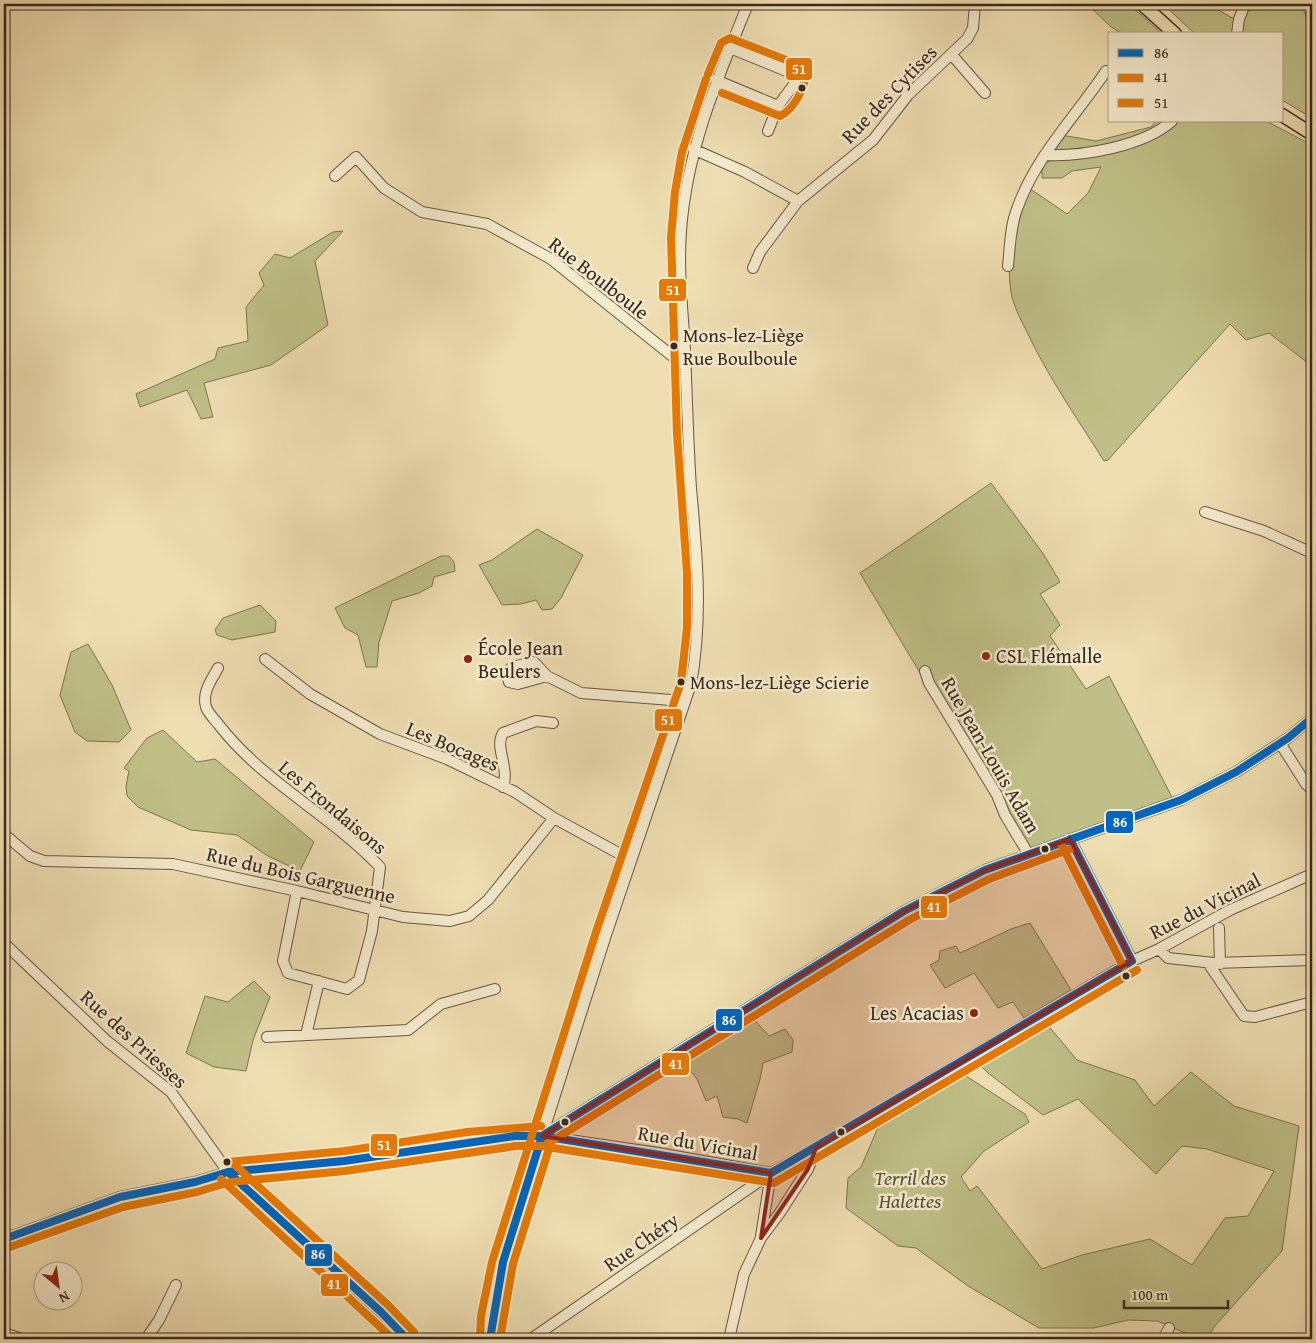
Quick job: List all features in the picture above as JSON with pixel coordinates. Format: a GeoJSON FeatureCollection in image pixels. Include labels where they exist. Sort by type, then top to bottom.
{"type":"FeatureCollection","features":[{"type":"Feature","properties":{"kind":"main road"},"geometry":{"type":"LineString","coordinates":[[1142,4],[1173,32]]}},
{"type":"Feature","properties":{"kind":"main road"},"geometry":{"type":"LineString","coordinates":[[1284,116],[1312,134]]}},
{"type":"Feature","properties":{"kind":"street"},"geometry":{"type":"LineString","coordinates":[[490,1339],[491,1317],[502,1265],[631,860],[691,684],[697,649],[698,596],[688,443],[680,255],[687,180],[693,149],[716,80],[748,4]]}},
{"type":"Feature","properties":{"kind":"street","name":"Rue des Cytises"},"geometry":{"type":"LineString","coordinates":[[753,268],[760,252],[798,201],[873,140],[908,95],[967,39],[973,28],[975,4]]}},
{"type":"Feature","properties":{"kind":"street"},"geometry":{"type":"LineString","coordinates":[[1237,32],[1239,19],[1245,4]]}},
{"type":"Feature","properties":{"kind":"street"},"geometry":{"type":"LineString","coordinates":[[730,48],[789,72],[795,78],[795,83],[778,106],[768,131]]}},
{"type":"Feature","properties":{"kind":"street"},"geometry":{"type":"LineString","coordinates":[[952,55],[985,93]]}},
{"type":"Feature","properties":{"kind":"street"},"geometry":{"type":"LineString","coordinates":[[1008,266],[1016,211],[1024,191],[1045,155],[1106,72]]}},
{"type":"Feature","properties":{"kind":"street"},"geometry":{"type":"LineString","coordinates":[[716,80],[778,106]]}},
{"type":"Feature","properties":{"kind":"street"},"geometry":{"type":"LineString","coordinates":[[1045,155],[1065,156],[1130,143],[1159,133],[1171,122]]}},
{"type":"Feature","properties":{"kind":"street"},"geometry":{"type":"LineString","coordinates":[[693,149],[746,172],[798,201]]}},
{"type":"Feature","properties":{"kind":"street","name":"Rue Boulboule"},"geometry":{"type":"LineString","coordinates":[[335,176],[356,157],[384,188],[422,212],[487,224],[550,259],[686,367]]}},
{"type":"Feature","properties":{"kind":"street"},"geometry":{"type":"LineString","coordinates":[[1205,512],[1264,530],[1312,554]]}},
{"type":"Feature","properties":{"kind":"street","name":"Les Bocages"},"geometry":{"type":"LineString","coordinates":[[264,659],[310,694],[380,734],[447,759],[515,792],[554,818],[631,860]]}},
{"type":"Feature","properties":{"kind":"street","name":"Les Frondaisons"},"geometry":{"type":"LineString","coordinates":[[218,668],[205,691],[206,708],[229,738],[263,771],[345,834],[380,866],[376,910],[359,980],[347,989],[288,973],[283,961],[286,937],[297,891]]}},
{"type":"Feature","properties":{"kind":"street","name":"Rue Jean-Louis Adam"},"geometry":{"type":"LineString","coordinates":[[925,671],[929,683],[997,795],[1005,815],[1029,854]]}},
{"type":"Feature","properties":{"kind":"street"},"geometry":{"type":"LineString","coordinates":[[547,676],[582,693],[684,701]]}},
{"type":"Feature","properties":{"kind":"street","name":"Rue Jean-Louis Adam"},"geometry":{"type":"LineString","coordinates":[[542,1136],[904,911],[986,870],[1181,800],[1236,772],[1280,743],[1312,718]]}},
{"type":"Feature","properties":{"kind":"street"},"geometry":{"type":"LineString","coordinates":[[503,787],[506,768],[500,740],[503,732],[536,720],[553,723]]}},
{"type":"Feature","properties":{"kind":"street"},"geometry":{"type":"LineString","coordinates":[[1280,743],[1312,790]]}},
{"type":"Feature","properties":{"kind":"street","name":"Rue du Bois Garguenne"},"geometry":{"type":"LineString","coordinates":[[4,834],[25,853],[39,860],[167,863],[297,891],[403,917],[450,921],[469,916],[488,900],[554,818]]}},
{"type":"Feature","properties":{"kind":"street"},"geometry":{"type":"LineString","coordinates":[[1070,839],[1132,961]]}},
{"type":"Feature","properties":{"kind":"street","name":"Rue du Vicinal"},"geometry":{"type":"LineString","coordinates":[[4,1239],[120,1197],[195,1182],[228,1172],[254,1168],[344,1161],[478,1140],[542,1136],[658,1153],[771,1173],[1132,961],[1159,949],[1230,910],[1312,874]]}},
{"type":"Feature","properties":{"kind":"street","name":"Rue du Vicinal"},"geometry":{"type":"LineString","coordinates":[[1219,928],[1220,964]]}},
{"type":"Feature","properties":{"kind":"street","name":"Rue des Priesses"},"geometry":{"type":"LineString","coordinates":[[4,943],[107,1041],[171,1092],[228,1172],[300,1241],[381,1312],[408,1339]]}},
{"type":"Feature","properties":{"kind":"street"},"geometry":{"type":"LineString","coordinates":[[1159,949],[1168,958],[1220,964],[1312,960]]}},
{"type":"Feature","properties":{"kind":"street"},"geometry":{"type":"LineString","coordinates":[[1208,963],[1244,1016],[1255,1017],[1312,1002]]}},
{"type":"Feature","properties":{"kind":"street"},"geometry":{"type":"LineString","coordinates":[[306,1035],[318,981]]}},
{"type":"Feature","properties":{"kind":"street"},"geometry":{"type":"LineString","coordinates":[[267,1036],[408,1030],[442,1004],[495,989]]}},
{"type":"Feature","properties":{"kind":"street"},"geometry":{"type":"LineString","coordinates":[[760,1238],[779,1214],[808,1169],[816,1148]]}},
{"type":"Feature","properties":{"kind":"street"},"geometry":{"type":"LineString","coordinates":[[729,1339],[744,1274],[760,1238],[771,1173]]}},
{"type":"Feature","properties":{"kind":"street","name":"Rue Chéry"},"geometry":{"type":"LineString","coordinates":[[531,1339],[771,1173]]}},
{"type":"Feature","properties":{"kind":"street"},"geometry":{"type":"LineString","coordinates":[[146,1339],[160,1320],[176,1285]]}},
{"type":"Feature","properties":{"kind":"street"},"geometry":{"type":"LineString","coordinates":[[1163,1339],[1169,1328]]}},
{"type":"Feature","properties":{"kind":"street"},"geometry":{"type":"LineString","coordinates":[[4,1333],[22,1339]]}},
{"type":"Feature","properties":{"kind":"highlighted area"},"geometry":{"type":"Polygon","coordinates":[[[1070,839],[1132,961],[816,1148],[808,1169],[761,1238],[771,1173],[542,1136],[904,911],[985,870],[1070,839]]]}},
{"type":"Feature","properties":{"kind":"green space"},"geometry":{"type":"Polygon","coordinates":[[[1087,4],[1129,4],[1160,32],[1120,32],[1111,27],[1087,4]]]}},
{"type":"Feature","properties":{"kind":"green space"},"geometry":{"type":"Polygon","coordinates":[[[1163,4],[1208,4],[1236,20],[1257,5],[1302,4],[1305,14],[1312,12],[1312,118],[1284,101],[1284,32],[1193,32],[1163,4]]]}},
{"type":"Feature","properties":{"kind":"green space"},"geometry":{"type":"Polygon","coordinates":[[[1155,122],[1268,122],[1312,145],[1312,206],[1306,227],[1312,256],[1312,371],[1308,363],[1269,333],[1246,340],[1230,324],[1108,460],[1104,461],[1053,381],[1017,311],[1012,297],[1010,279],[1011,252],[1016,225],[1029,188],[1067,214],[1088,193],[1101,167],[1072,171],[1062,178],[1042,178],[1042,165],[1057,157],[1054,145],[1061,135],[1096,141],[1151,127],[1155,122]]]}},
{"type":"Feature","properties":{"kind":"green space"},"geometry":{"type":"Polygon","coordinates":[[[343,231],[315,261],[328,325],[271,365],[204,383],[213,417],[201,419],[187,390],[140,407],[136,394],[215,359],[218,348],[248,341],[246,307],[264,285],[259,273],[275,254],[290,258],[333,232],[343,231]]]}},
{"type":"Feature","properties":{"kind":"green space","name":"CSL Flémalle"},"geometry":{"type":"Polygon","coordinates":[[[991,483],[1044,555],[1060,582],[1040,594],[1060,625],[1050,636],[1086,689],[1109,676],[1173,799],[1024,852],[996,799],[860,573],[991,483]]]}},
{"type":"Feature","properties":{"kind":"green space"},"geometry":{"type":"Polygon","coordinates":[[[537,529],[583,555],[561,598],[552,609],[542,610],[536,600],[521,604],[502,605],[479,565],[492,560],[537,529]]]}},
{"type":"Feature","properties":{"kind":"green space"},"geometry":{"type":"Polygon","coordinates":[[[441,556],[449,556],[454,562],[455,571],[434,577],[432,586],[419,593],[392,601],[379,642],[377,667],[366,667],[358,635],[345,628],[335,608],[441,556]]]}},
{"type":"Feature","properties":{"kind":"green space"},"geometry":{"type":"Polygon","coordinates":[[[260,605],[276,621],[275,632],[232,640],[217,635],[215,630],[223,618],[260,605]]]}},
{"type":"Feature","properties":{"kind":"green space"},"geometry":{"type":"Polygon","coordinates":[[[88,644],[112,685],[131,730],[119,742],[87,741],[75,732],[60,695],[71,652],[88,644]]]}},
{"type":"Feature","properties":{"kind":"green space"},"geometry":{"type":"Polygon","coordinates":[[[163,730],[197,762],[215,759],[314,842],[300,871],[268,856],[237,835],[191,830],[138,807],[127,796],[126,786],[129,771],[124,768],[147,738],[163,730]]]}},
{"type":"Feature","properties":{"kind":"green space"},"geometry":{"type":"Polygon","coordinates":[[[1030,923],[1071,990],[1024,1018],[1013,1002],[998,1008],[974,973],[945,988],[930,965],[939,960],[940,951],[956,946],[960,953],[1011,929],[1030,923]]]}},
{"type":"Feature","properties":{"kind":"green space"},"geometry":{"type":"Polygon","coordinates":[[[254,981],[270,997],[253,1040],[246,1071],[214,1067],[186,1053],[205,996],[228,1002],[254,981]]]}},
{"type":"Feature","properties":{"kind":"green space"},"geometry":{"type":"Polygon","coordinates":[[[751,1016],[769,1036],[785,1029],[793,1040],[792,1052],[763,1063],[747,1123],[738,1119],[723,1117],[717,1096],[706,1101],[697,1079],[680,1057],[751,1016]]]}},
{"type":"Feature","properties":{"kind":"green space","name":"Terril des Halettes"},"geometry":{"type":"Polygon","coordinates":[[[1041,1017],[1077,1060],[1135,1080],[1154,1106],[1191,1072],[1234,1106],[1299,1126],[1282,1251],[1214,1327],[1207,1339],[1200,1339],[1157,1321],[1128,1320],[1094,1328],[1039,1328],[968,1286],[916,1248],[898,1246],[846,1208],[848,1178],[861,1167],[885,1111],[955,1069],[1025,1114],[1029,1122],[984,1151],[961,1177],[970,1191],[977,1186],[1042,1269],[1082,1255],[1150,1239],[1192,1265],[1225,1218],[1248,1216],[1274,1171],[1207,1149],[1182,1146],[1156,1174],[1078,1099],[1043,1115],[988,1073],[973,1058],[1041,1017]]]}},
{"type":"Feature","properties":{"kind":"transit line","name":"51"},"geometry":{"type":"LineString","coordinates":[[708,74],[721,43],[730,38],[794,63],[805,76],[803,87],[797,99],[780,116],[722,93]]}},
{"type":"Feature","properties":{"kind":"transit line","name":"51"},"geometry":{"type":"LineString","coordinates":[[480,1339],[481,1316],[492,1262],[596,932],[681,682],[687,628],[687,573],[677,434],[671,237],[675,192],[682,152],[706,79]]}},
{"type":"Feature","properties":{"kind":"transit line","name":"86"},"geometry":{"type":"LineString","coordinates":[[542,1136],[904,911],[985,870],[1181,800],[1236,772],[1288,738],[1312,718]]}},
{"type":"Feature","properties":{"kind":"transit line","name":"86"},"geometry":{"type":"LineString","coordinates":[[1070,839],[1132,961]]}},
{"type":"Feature","properties":{"kind":"transit line","name":"41"},"geometry":{"type":"LineString","coordinates":[[1061,844],[1123,966]]}},
{"type":"Feature","properties":{"kind":"transit line","name":"41"},"geometry":{"type":"LineString","coordinates":[[547,1144],[909,920],[989,879],[1073,848]]}},
{"type":"Feature","properties":{"kind":"transit line","name":"86"},"geometry":{"type":"LineString","coordinates":[[4,1239],[120,1197],[195,1182],[228,1172],[344,1161],[515,1136],[542,1136],[771,1173],[1132,961]]}},
{"type":"Feature","properties":{"kind":"transit line","name":"41"},"geometry":{"type":"LineString","coordinates":[[7,1248],[123,1207],[197,1192],[230,1182],[345,1171],[516,1146],[541,1146],[774,1183],[1137,970]]}},
{"type":"Feature","properties":{"kind":"transit line","name":"51"},"geometry":{"type":"LineString","coordinates":[[227,1162],[345,1151],[467,1132],[541,1126]]}},
{"type":"Feature","properties":{"kind":"transit line","name":"86"},"geometry":{"type":"LineString","coordinates":[[490,1339],[503,1262],[542,1136]]}},
{"type":"Feature","properties":{"kind":"transit line","name":"41"},"geometry":{"type":"LineString","coordinates":[[500,1339],[513,1264],[552,1139]]}},
{"type":"Feature","properties":{"kind":"transit line","name":"51"},"geometry":{"type":"LineString","coordinates":[[235,1165],[388,1305],[414,1332]]}},
{"type":"Feature","properties":{"kind":"transit line","name":"86"},"geometry":{"type":"LineString","coordinates":[[228,1172],[381,1312],[407,1339]]}},
{"type":"Feature","properties":{"kind":"transit line","name":"41"},"geometry":{"type":"LineString","coordinates":[[221,1179],[393,1339]]}},
{"type":"Feature","properties":{"kind":"place","name":"Mons-lez-Liège Rue Boulboule"},"geometry":{"type":"Point","coordinates":[674,346]}},
{"type":"Feature","properties":{"kind":"place","name":"CSL Flémalle"},"geometry":{"type":"Point","coordinates":[986,656]}},
{"type":"Feature","properties":{"kind":"place","name":"École Jean Beulers"},"geometry":{"type":"Point","coordinates":[468,659]}},
{"type":"Feature","properties":{"kind":"place","name":"Mons-lez-Liège Scierie"},"geometry":{"type":"Point","coordinates":[681,682]}},
{"type":"Feature","properties":{"kind":"place","name":"Les Acacias"},"geometry":{"type":"Point","coordinates":[974,1013]}}]}
